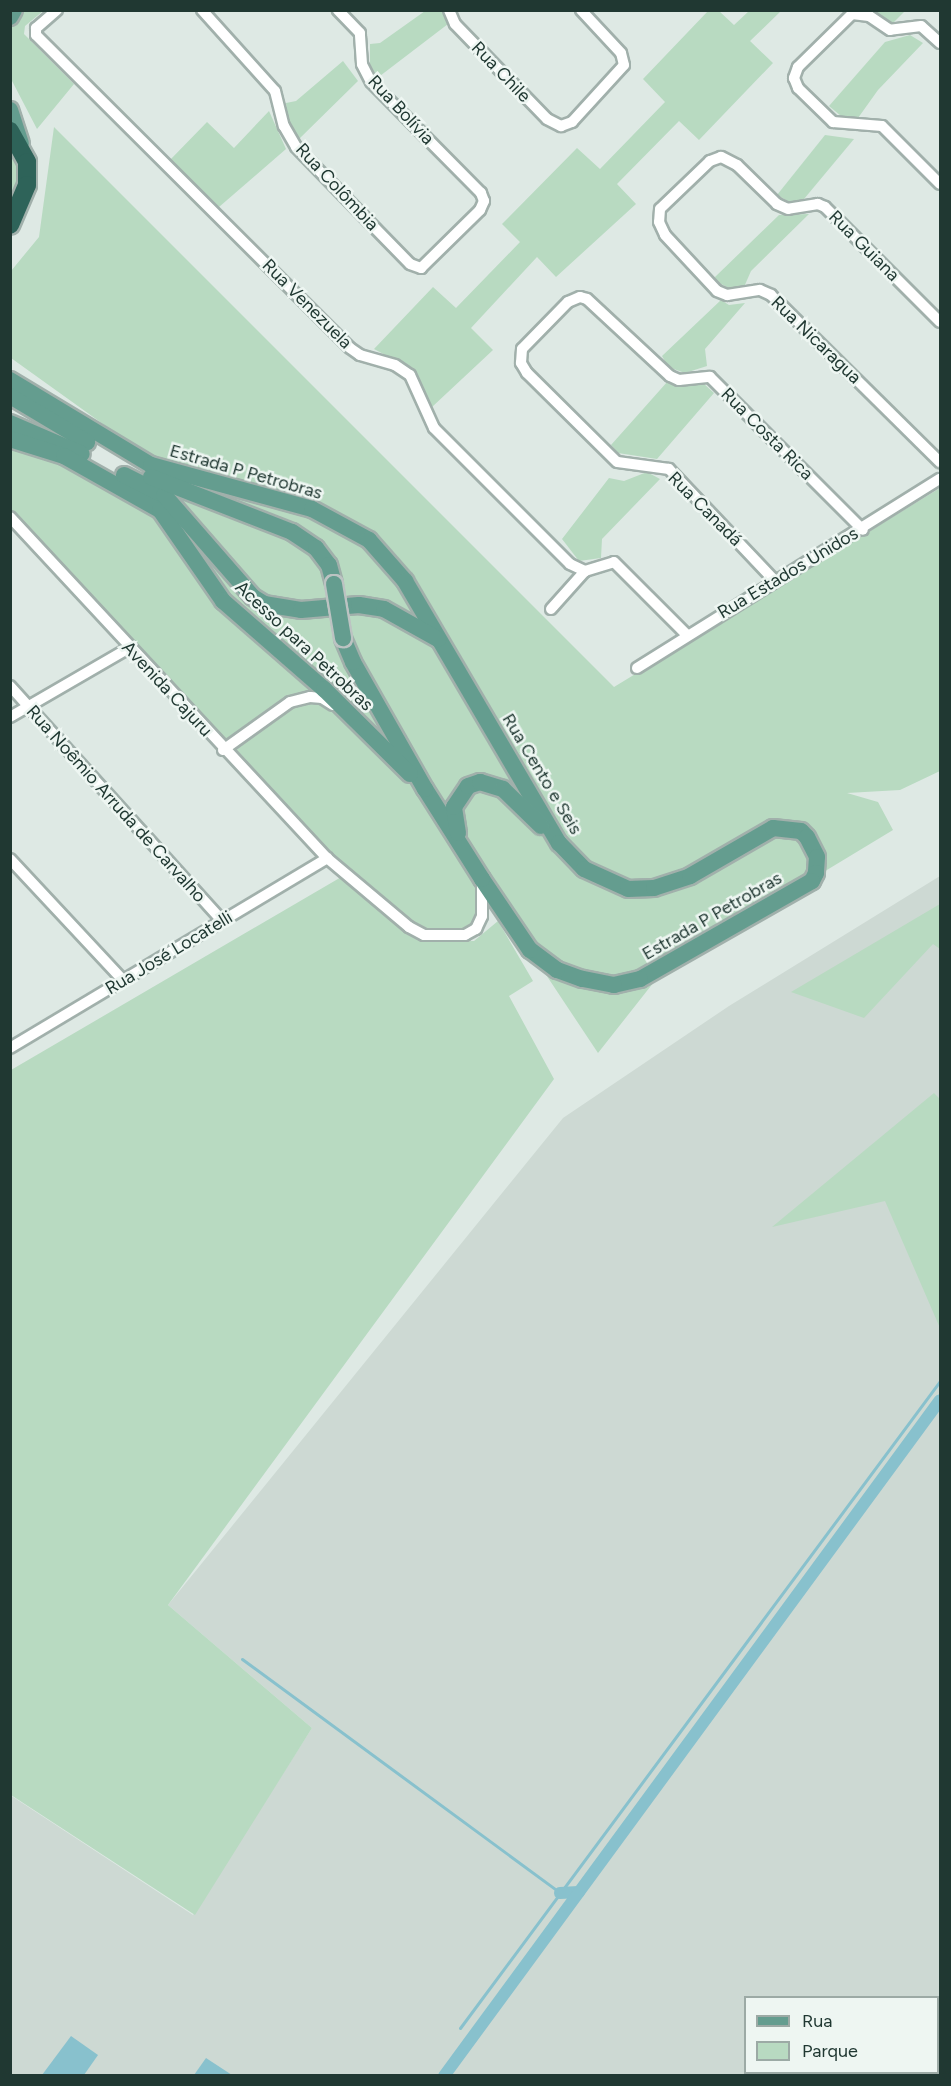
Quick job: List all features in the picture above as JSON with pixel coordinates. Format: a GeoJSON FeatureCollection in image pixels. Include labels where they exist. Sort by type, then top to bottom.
{"type":"FeatureCollection","features":[{"type":"Feature","properties":{"kind":"highway"},"geometry":{"type":"LineString","coordinates":[[10,131],[27,162],[27,185],[10,225]]}},
{"type":"Feature","properties":{"kind":"main road"},"geometry":{"type":"LineString","coordinates":[[10,17],[14,10]]}},
{"type":"Feature","properties":{"kind":"main road"},"geometry":{"type":"LineString","coordinates":[[10,110],[27,162]]}},
{"type":"Feature","properties":{"kind":"main road","name":"Estrada P Petrobras"},"geometry":{"type":"LineString","coordinates":[[10,380],[151,465],[312,509],[339,521],[369,540],[387,559],[439,639]]}},
{"type":"Feature","properties":{"kind":"main road","name":"Acesso para Petrobras"},"geometry":{"type":"LineString","coordinates":[[10,396],[126,466],[292,532],[316,548],[329,565],[343,638],[353,663],[425,789],[530,950]]}},
{"type":"Feature","properties":{"kind":"main road"},"geometry":{"type":"LineString","coordinates":[[10,423],[55,440],[164,495],[253,597],[264,604],[301,610],[359,605],[384,609],[439,639]]}},
{"type":"Feature","properties":{"kind":"main road","name":"Acesso para Petrobras"},"geometry":{"type":"LineString","coordinates":[[10,439],[64,456],[160,510],[223,601],[356,720],[425,789]]}},
{"type":"Feature","properties":{"kind":"main road","name":"Rua Cento e Seis"},"geometry":{"type":"LineString","coordinates":[[439,639],[559,843],[585,869],[610,884],[628,889],[654,888],[690,876],[773,828],[801,831],[807,837],[818,866],[812,881]]}},
{"type":"Feature","properties":{"kind":"main road"},"geometry":{"type":"LineString","coordinates":[[459,838],[454,807],[468,786],[480,782],[503,789],[559,843]]}},
{"type":"Feature","properties":{"kind":"main road","name":"Estrada P Petrobras"},"geometry":{"type":"LineString","coordinates":[[530,950],[557,970],[582,979],[614,984],[640,979],[812,881]]}},
{"type":"Feature","properties":{"kind":"street","name":"Rua Venezuela"},"geometry":{"type":"LineString","coordinates":[[57,10],[35,31],[350,348],[360,355],[395,365],[410,375],[429,419],[441,436],[570,564],[585,571]]}},
{"type":"Feature","properties":{"kind":"street","name":"Rua Colômbia"},"geometry":{"type":"LineString","coordinates":[[202,10],[275,91],[284,126],[296,147],[410,264],[421,268],[480,210],[484,201]]}},
{"type":"Feature","properties":{"kind":"street","name":"Rua Bolívia"},"geometry":{"type":"LineString","coordinates":[[338,10],[360,33],[362,64],[371,82],[481,193],[484,201]]}},
{"type":"Feature","properties":{"kind":"street","name":"Rua Chile"},"geometry":{"type":"LineString","coordinates":[[449,10],[455,24],[547,119],[561,126],[572,122],[624,65],[621,53],[581,10]]}},
{"type":"Feature","properties":{"kind":"street"},"geometry":{"type":"LineString","coordinates":[[940,43],[921,26],[890,30],[859,14],[852,14],[798,67],[794,78],[798,88],[833,122],[882,126],[940,184]]}},
{"type":"Feature","properties":{"kind":"street","name":"Rua Nicaragua"},"geometry":{"type":"LineString","coordinates":[[721,157],[710,161],[660,210],[658,222],[665,235],[717,291],[727,296],[760,290],[771,295],[940,462]]}},
{"type":"Feature","properties":{"kind":"street","name":"Rua Guiana"},"geometry":{"type":"LineString","coordinates":[[721,157],[737,165],[777,204],[788,209],[818,204],[825,207],[940,322]]}},
{"type":"Feature","properties":{"kind":"street","name":"Rua Canadá"},"geometry":{"type":"LineString","coordinates":[[580,297],[568,302],[522,349],[521,363],[527,373],[617,462],[669,469],[774,580]]}},
{"type":"Feature","properties":{"kind":"street","name":"Rua Costa Rica"},"geometry":{"type":"LineString","coordinates":[[580,297],[670,376],[679,380],[710,377],[862,530]]}},
{"type":"Feature","properties":{"kind":"street","name":"Rua Estados Unidos"},"geometry":{"type":"LineString","coordinates":[[636,668],[686,634],[862,530],[940,479]]}},
{"type":"Feature","properties":{"kind":"street","name":"Avenida Cajuru"},"geometry":{"type":"LineString","coordinates":[[10,517],[223,750],[327,858],[409,927],[424,935],[465,934],[477,928],[482,916],[482,879]]}},
{"type":"Feature","properties":{"kind":"street"},"geometry":{"type":"LineString","coordinates":[[551,609],[585,571],[614,562],[686,634]]}},
{"type":"Feature","properties":{"kind":"street"},"geometry":{"type":"LineString","coordinates":[[10,717],[129,648]]}},
{"type":"Feature","properties":{"kind":"street","name":"Rua Noêmio Arruda de Carvalho"},"geometry":{"type":"LineString","coordinates":[[10,686],[222,921]]}},
{"type":"Feature","properties":{"kind":"street"},"geometry":{"type":"LineString","coordinates":[[223,750],[290,702],[300,699],[322,698],[356,720]]}},
{"type":"Feature","properties":{"kind":"street","name":"Rua José Locatelli"},"geometry":{"type":"LineString","coordinates":[[15,1045],[327,858]]}},
{"type":"Feature","properties":{"kind":"street"},"geometry":{"type":"LineString","coordinates":[[10,859],[123,980]]}},
{"type":"Feature","properties":{"kind":"street"},"geometry":{"type":"LineString","coordinates":[[10,1033],[15,1045]]}},
{"type":"Feature","properties":{"kind":"shaded area"},"geometry":{"type":"Polygon","coordinates":[[[940,876],[940,2075],[11,2075],[10,1795],[193,1915],[312,1728],[168,1605],[563,1118],[729,1006],[940,876]]]}},
{"type":"Feature","properties":{"kind":"green space"},"geometry":{"type":"Polygon","coordinates":[[[20,11],[43,11],[25,26],[24,34],[74,84],[37,129],[11,79],[10,24],[20,11]]]}},
{"type":"Feature","properties":{"kind":"green space"},"geometry":{"type":"Polygon","coordinates":[[[425,11],[443,11],[448,24],[376,79],[370,71],[370,44],[380,43],[425,11]]]}},
{"type":"Feature","properties":{"kind":"green space"},"geometry":{"type":"Polygon","coordinates":[[[708,11],[719,11],[734,25],[749,11],[781,11],[750,41],[773,63],[699,140],[679,121],[617,184],[636,204],[556,277],[537,257],[471,328],[493,350],[432,407],[406,366],[374,349],[433,287],[456,308],[520,242],[502,224],[577,148],[600,169],[665,102],[643,79],[708,11]]]}},
{"type":"Feature","properties":{"kind":"green space"},"geometry":{"type":"Polygon","coordinates":[[[873,11],[905,11],[892,24],[873,11]]]}},
{"type":"Feature","properties":{"kind":"green space"},"geometry":{"type":"Polygon","coordinates":[[[910,35],[923,43],[878,90],[858,118],[841,116],[829,106],[885,42],[910,35]]]}},
{"type":"Feature","properties":{"kind":"green space"},"geometry":{"type":"Polygon","coordinates":[[[343,61],[358,81],[298,140],[287,117],[286,103],[296,101],[343,61]]]}},
{"type":"Feature","properties":{"kind":"green space"},"geometry":{"type":"Polygon","coordinates":[[[269,111],[286,149],[219,207],[170,160],[207,122],[234,148],[269,111]]]}},
{"type":"Feature","properties":{"kind":"green space"},"geometry":{"type":"Polygon","coordinates":[[[54,127],[614,687],[940,488],[940,771],[900,790],[847,793],[878,802],[893,830],[665,968],[598,1053],[483,880],[476,929],[424,935],[396,918],[424,942],[474,941],[498,921],[533,981],[509,996],[554,1079],[168,1605],[312,1728],[195,1915],[11,1795],[11,1070],[343,876],[11,517],[11,441],[129,490],[163,482],[309,501],[142,452],[11,358],[11,271],[39,237],[54,127]]]}},
{"type":"Feature","properties":{"kind":"green space"},"geometry":{"type":"Polygon","coordinates":[[[825,135],[854,139],[804,199],[791,203],[777,195],[825,135]]]}},
{"type":"Feature","properties":{"kind":"green space"},"geometry":{"type":"Polygon","coordinates":[[[10,140],[17,153],[19,189],[10,209],[10,140]]]}},
{"type":"Feature","properties":{"kind":"green space"},"geometry":{"type":"Polygon","coordinates":[[[809,214],[751,271],[744,287],[731,289],[717,282],[715,277],[779,215],[809,214]]]}},
{"type":"Feature","properties":{"kind":"green space"},"geometry":{"type":"Polygon","coordinates":[[[721,300],[729,305],[745,303],[705,349],[707,366],[685,373],[668,367],[662,356],[721,300]]]}},
{"type":"Feature","properties":{"kind":"green space"},"geometry":{"type":"Polygon","coordinates":[[[668,381],[676,387],[703,383],[714,393],[657,459],[618,453],[611,445],[668,381]]]}},
{"type":"Feature","properties":{"kind":"green space"},"geometry":{"type":"Polygon","coordinates":[[[647,472],[660,479],[602,539],[601,558],[579,561],[562,539],[609,478],[624,481],[647,472]]]}},
{"type":"Feature","properties":{"kind":"green space"},"geometry":{"type":"Polygon","coordinates":[[[940,904],[940,949],[933,944],[864,1018],[791,992],[940,904]]]}},
{"type":"Feature","properties":{"kind":"green space"},"geometry":{"type":"Polygon","coordinates":[[[934,1093],[940,1099],[940,1328],[885,1201],[772,1227],[934,1093]]]}},
{"type":"Feature","properties":{"kind":"water"},"geometry":{"type":"Polygon","coordinates":[[[71,2036],[98,2055],[84,2075],[42,2075],[71,2036]]]}},
{"type":"Feature","properties":{"kind":"water"},"geometry":{"type":"Polygon","coordinates":[[[206,2058],[232,2075],[194,2075],[206,2058]]]}},
{"type":"Feature","properties":{"kind":"waterway"},"geometry":{"type":"LineString","coordinates":[[460,2028],[940,1381]]}},
{"type":"Feature","properties":{"kind":"waterway"},"geometry":{"type":"LineString","coordinates":[[444,2076],[940,1400]]}},
{"type":"Feature","properties":{"kind":"waterway"},"geometry":{"type":"LineString","coordinates":[[242,1659],[560,1893]]}},
{"type":"Feature","properties":{"kind":"waterway"},"geometry":{"type":"LineString","coordinates":[[560,1893],[579,1892]]}}]}
